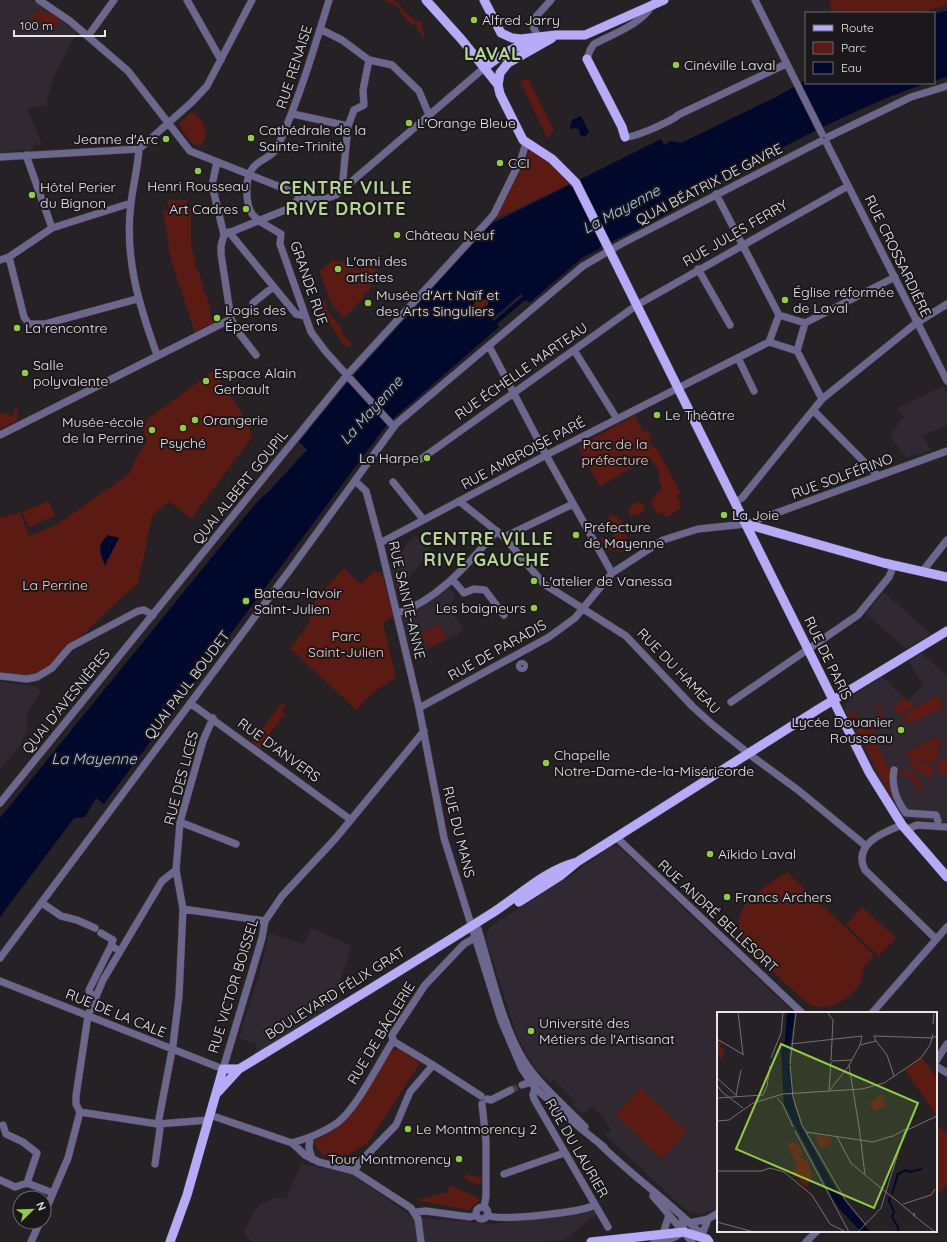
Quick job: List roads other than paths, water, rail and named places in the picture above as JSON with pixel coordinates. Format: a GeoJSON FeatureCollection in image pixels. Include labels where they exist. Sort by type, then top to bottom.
{"type":"FeatureCollection","features":[{"type":"Feature","properties":{"kind":"main road"},"geometry":{"type":"LineString","coordinates":[[426,0],[462,40],[498,85]]}},
{"type":"Feature","properties":{"kind":"main road"},"geometry":{"type":"LineString","coordinates":[[484,0],[501,33],[512,38],[542,39]]}},
{"type":"Feature","properties":{"kind":"main road"},"geometry":{"type":"LineString","coordinates":[[484,68],[513,49],[527,43],[556,35],[570,36],[593,32],[652,4],[664,0]]}},
{"type":"Feature","properties":{"kind":"main road"},"geometry":{"type":"LineString","coordinates":[[526,143],[500,94],[498,85],[500,74],[508,63],[542,39]]}},
{"type":"Feature","properties":{"kind":"main road"},"geometry":{"type":"LineString","coordinates":[[587,59],[625,136]]}},
{"type":"Feature","properties":{"kind":"main road","name":"RUE DE PARIS"},"geometry":{"type":"LineString","coordinates":[[526,143],[552,159],[576,183],[869,772],[904,827],[947,878]]}},
{"type":"Feature","properties":{"kind":"main road"},"geometry":{"type":"LineString","coordinates":[[746,524],[894,565],[947,577]]}},
{"type":"Feature","properties":{"kind":"main road","name":"BOULEVARD FÉLIX GRAT"},"geometry":{"type":"LineString","coordinates":[[223,1070],[239,1069],[460,933],[476,929],[543,887],[577,862],[616,837],[947,631]]}},
{"type":"Feature","properties":{"kind":"main road"},"geometry":{"type":"LineString","coordinates":[[217,1093],[239,1069]]}},
{"type":"Feature","properties":{"kind":"main road","name":"RUE VICTOR BOISSEL"},"geometry":{"type":"LineString","coordinates":[[174,1242],[177,1227],[223,1070]]}},
{"type":"Feature","properties":{"kind":"main road"},"geometry":{"type":"LineString","coordinates":[[167,1242],[169,1236],[177,1227]]}},
{"type":"Feature","properties":{"kind":"main road","name":"RUE VICTOR BOISSEL"},"geometry":{"type":"LineString","coordinates":[[170,1242],[177,1227]]}},
{"type":"Feature","properties":{"kind":"main road"},"geometry":{"type":"LineString","coordinates":[[591,1242],[684,1232],[706,1239]]}},
{"type":"Feature","properties":{"kind":"street"},"geometry":{"type":"LineString","coordinates":[[39,0],[70,21],[128,71],[184,146],[199,156],[250,174],[301,196],[318,200],[336,195],[484,68]]}},
{"type":"Feature","properties":{"kind":"street"},"geometry":{"type":"LineString","coordinates":[[88,36],[114,0]]}},
{"type":"Feature","properties":{"kind":"street"},"geometry":{"type":"LineString","coordinates":[[187,0],[221,60]]}},
{"type":"Feature","properties":{"kind":"street"},"geometry":{"type":"LineString","coordinates":[[0,157],[138,149],[192,102],[206,86],[252,0]]}},
{"type":"Feature","properties":{"kind":"street","name":"RUE RENAISE"},"geometry":{"type":"LineString","coordinates":[[250,174],[262,159],[275,152],[293,114],[329,0]]}},
{"type":"Feature","properties":{"kind":"street"},"geometry":{"type":"LineString","coordinates":[[542,39],[532,24],[532,21],[551,0]]}},
{"type":"Feature","properties":{"kind":"street","name":"RUE CROSSARDIÈRE"},"geometry":{"type":"LineString","coordinates":[[755,0],[947,381]]}},
{"type":"Feature","properties":{"kind":"street"},"geometry":{"type":"LineString","coordinates":[[587,59],[594,44],[640,19],[649,12],[652,4]]}},
{"type":"Feature","properties":{"kind":"street"},"geometry":{"type":"LineString","coordinates":[[320,29],[342,40],[369,60],[392,65],[418,91],[429,115]]}},
{"type":"Feature","properties":{"kind":"street"},"geometry":{"type":"LineString","coordinates":[[342,189],[348,126],[354,110],[364,105],[363,90],[369,60]]}},
{"type":"Feature","properties":{"kind":"street"},"geometry":{"type":"LineString","coordinates":[[625,136],[636,136],[663,122],[672,121],[678,115],[729,89],[786,64]]}},
{"type":"Feature","properties":{"kind":"street","name":"QUAI BÉATRIX DE GAVRE"},"geometry":{"type":"LineString","coordinates":[[489,346],[583,266],[610,250],[824,139],[911,97],[947,86]]}},
{"type":"Feature","properties":{"kind":"street"},"geometry":{"type":"LineString","coordinates":[[293,114],[348,126]]}},
{"type":"Feature","properties":{"kind":"street","name":"QUAI ALBERT GOUPIL"},"geometry":{"type":"LineString","coordinates":[[153,615],[332,396],[347,375],[494,214],[521,159],[526,143]]}},
{"type":"Feature","properties":{"kind":"street"},"geometry":{"type":"LineString","coordinates":[[138,149],[138,161],[130,203],[131,259],[137,299],[157,355]]}},
{"type":"Feature","properties":{"kind":"street"},"geometry":{"type":"LineString","coordinates":[[26,155],[52,228]]}},
{"type":"Feature","properties":{"kind":"street"},"geometry":{"type":"LineString","coordinates":[[217,162],[212,185],[226,233],[296,314],[305,316]]}},
{"type":"Feature","properties":{"kind":"street"},"geometry":{"type":"LineString","coordinates":[[250,174],[248,184],[248,203],[256,220]]}},
{"type":"Feature","properties":{"kind":"street","name":"RUE JULES FERRY"},"geometry":{"type":"LineString","coordinates":[[637,305],[698,269],[848,186]]}},
{"type":"Feature","properties":{"kind":"street"},"geometry":{"type":"LineString","coordinates":[[716,194],[778,315],[769,342],[797,351]]}},
{"type":"Feature","properties":{"kind":"street"},"geometry":{"type":"LineString","coordinates":[[256,355],[239,333],[231,319],[220,246],[226,233],[290,208],[301,196]]}},
{"type":"Feature","properties":{"kind":"street"},"geometry":{"type":"LineString","coordinates":[[0,260],[9,257],[52,228],[130,203]]}},
{"type":"Feature","properties":{"kind":"street","name":"GRANDE RUE"},"geometry":{"type":"LineString","coordinates":[[256,220],[281,234],[280,244],[311,332],[323,348],[394,427]]}},
{"type":"Feature","properties":{"kind":"street"},"geometry":{"type":"LineString","coordinates":[[9,257],[24,317],[29,324],[32,325],[68,318],[137,299]]}},
{"type":"Feature","properties":{"kind":"street"},"geometry":{"type":"LineString","coordinates":[[698,269],[730,325]]}},
{"type":"Feature","properties":{"kind":"street"},"geometry":{"type":"LineString","coordinates":[[778,315],[805,323],[895,277]]}},
{"type":"Feature","properties":{"kind":"street"},"geometry":{"type":"LineString","coordinates":[[253,303],[273,287]]}},
{"type":"Feature","properties":{"kind":"street"},"geometry":{"type":"LineString","coordinates":[[735,502],[742,498],[822,399],[917,322],[947,304]]}},
{"type":"Feature","properties":{"kind":"street","name":"RUE ÉCHELLE MARTEAU"},"geometry":{"type":"LineString","coordinates":[[421,459],[637,305]]}},
{"type":"Feature","properties":{"kind":"street"},"geometry":{"type":"LineString","coordinates":[[0,435],[231,319]]}},
{"type":"Feature","properties":{"kind":"street"},"geometry":{"type":"LineString","coordinates":[[805,323],[797,351],[822,399]]}},
{"type":"Feature","properties":{"kind":"street","name":"RUE AMBROISE PARÉ"},"geometry":{"type":"LineString","coordinates":[[380,543],[546,455],[769,342]]}},
{"type":"Feature","properties":{"kind":"street"},"geometry":{"type":"LineString","coordinates":[[489,346],[546,455],[612,573]]}},
{"type":"Feature","properties":{"kind":"street","name":"QUAI PAUL BOUDET"},"geometry":{"type":"LineString","coordinates":[[0,958],[42,904],[394,427],[489,346]]}},
{"type":"Feature","properties":{"kind":"street"},"geometry":{"type":"LineString","coordinates":[[574,350],[617,419]]}},
{"type":"Feature","properties":{"kind":"street"},"geometry":{"type":"LineString","coordinates":[[738,358],[754,391]]}},
{"type":"Feature","properties":{"kind":"street"},"geometry":{"type":"LineString","coordinates":[[813,410],[878,476]]}},
{"type":"Feature","properties":{"kind":"street","name":"RUE SOLFÉRINO"},"geometry":{"type":"LineString","coordinates":[[612,573],[663,540],[698,529],[746,524],[947,451]]}},
{"type":"Feature","properties":{"kind":"street","name":"RUE SAINTE-ANNE"},"geometry":{"type":"LineString","coordinates":[[355,481],[366,491],[398,613],[424,731]]}},
{"type":"Feature","properties":{"kind":"street"},"geometry":{"type":"LineString","coordinates":[[393,482],[423,519]]}},
{"type":"Feature","properties":{"kind":"street","name":"RUE DU HAMEAU"},"geometry":{"type":"LineString","coordinates":[[459,502],[504,537],[544,584],[626,636],[693,707],[866,846]]}},
{"type":"Feature","properties":{"kind":"street"},"geometry":{"type":"LineString","coordinates":[[504,537],[573,504]]}},
{"type":"Feature","properties":{"kind":"street"},"geometry":{"type":"LineString","coordinates":[[398,613],[406,611],[437,593],[497,531]]}},
{"type":"Feature","properties":{"kind":"street"},"geometry":{"type":"LineString","coordinates":[[922,572],[947,540]]}},
{"type":"Feature","properties":{"kind":"street"},"geometry":{"type":"LineString","coordinates":[[730,702],[858,615],[889,577],[894,565]]}},
{"type":"Feature","properties":{"kind":"street","name":"RUE DE PARADIS"},"geometry":{"type":"LineString","coordinates":[[419,708],[549,637],[575,618],[612,573]]}},
{"type":"Feature","properties":{"kind":"street"},"geometry":{"type":"LineString","coordinates":[[452,579],[464,593],[474,589],[485,590],[504,615]]}},
{"type":"Feature","properties":{"kind":"street"},"geometry":{"type":"LineString","coordinates":[[0,676],[27,679],[36,677],[52,668],[70,647],[138,611],[144,610],[153,615]]}},
{"type":"Feature","properties":{"kind":"street","name":"QUAI D'AVESNIÈRES"},"geometry":{"type":"LineString","coordinates":[[0,804],[153,615]]}},
{"type":"Feature","properties":{"kind":"street"},"geometry":{"type":"LineString","coordinates":[[516,656],[521,664]]}},
{"type":"Feature","properties":{"kind":"street","name":"RUE D'ANVERS"},"geometry":{"type":"LineString","coordinates":[[190,703],[213,718],[351,820]]}},
{"type":"Feature","properties":{"kind":"street","name":"RUE DES LICES"},"geometry":{"type":"LineString","coordinates":[[155,1164],[160,1128],[158,1124],[172,1049],[178,1002],[183,909],[176,870],[180,822],[200,749],[213,718]]}},
{"type":"Feature","properties":{"kind":"street","name":"RUE VICTOR BOISSEL"},"geometry":{"type":"LineString","coordinates":[[223,1070],[262,938],[265,921],[282,896],[315,863],[424,731]]}},
{"type":"Feature","properties":{"kind":"street","name":"RUE DU MANS"},"geometry":{"type":"LineString","coordinates":[[424,731],[444,838],[456,878],[476,929]]}},
{"type":"Feature","properties":{"kind":"street"},"geometry":{"type":"LineString","coordinates":[[894,770],[892,783],[894,791],[906,812],[936,815],[938,821]]}},
{"type":"Feature","properties":{"kind":"street"},"geometry":{"type":"LineString","coordinates":[[180,822],[236,844]]}},
{"type":"Feature","properties":{"kind":"street"},"geometry":{"type":"LineString","coordinates":[[936,939],[865,870],[862,861],[863,850],[876,838],[904,827],[917,825],[947,827]]}},
{"type":"Feature","properties":{"kind":"street","name":"RUE ANDRÉ BELLESORT"},"geometry":{"type":"LineString","coordinates":[[616,837],[801,1012]]}},
{"type":"Feature","properties":{"kind":"street"},"geometry":{"type":"LineString","coordinates":[[0,1180],[15,1187],[27,1183],[53,1193],[68,1158],[80,1112],[76,1104],[76,1096],[88,1016],[107,972],[119,951],[162,881],[176,870]]}},
{"type":"Feature","properties":{"kind":"street"},"geometry":{"type":"LineString","coordinates":[[42,904],[61,916],[77,920],[95,928]]}},
{"type":"Feature","properties":{"kind":"street"},"geometry":{"type":"LineString","coordinates":[[183,909],[265,921]]}},
{"type":"Feature","properties":{"kind":"street"},"geometry":{"type":"LineString","coordinates":[[873,1012],[947,927]]}},
{"type":"Feature","properties":{"kind":"street"},"geometry":{"type":"LineString","coordinates":[[476,929],[514,1040],[524,1060],[538,1080],[643,1184],[682,1216],[706,1239]]}},
{"type":"Feature","properties":{"kind":"street"},"geometry":{"type":"LineString","coordinates":[[476,929],[501,1020],[513,1050],[530,1082],[579,1127],[604,1147]]}},
{"type":"Feature","properties":{"kind":"street","name":"RUE DE BÂCLERIE"},"geometry":{"type":"LineString","coordinates":[[309,1140],[339,1122],[354,1104],[393,1041],[392,1035],[425,985],[476,929]]}},
{"type":"Feature","properties":{"kind":"street"},"geometry":{"type":"LineString","coordinates":[[96,997],[90,993],[89,990],[113,940],[101,933]]}},
{"type":"Feature","properties":{"kind":"street"},"geometry":{"type":"LineString","coordinates":[[111,946],[119,951]]}},
{"type":"Feature","properties":{"kind":"street"},"geometry":{"type":"LineString","coordinates":[[100,968],[107,972]]}},
{"type":"Feature","properties":{"kind":"street","name":"RUE DE LA CALE"},"geometry":{"type":"LineString","coordinates":[[0,981],[223,1070]]}},
{"type":"Feature","properties":{"kind":"street"},"geometry":{"type":"LineString","coordinates":[[393,1041],[433,1065],[483,1100],[491,1100],[511,1090]]}},
{"type":"Feature","properties":{"kind":"street"},"geometry":{"type":"LineString","coordinates":[[937,1059],[947,1044]]}},
{"type":"Feature","properties":{"kind":"street"},"geometry":{"type":"LineString","coordinates":[[354,1171],[360,1162],[396,1125],[410,1092],[433,1065]]}},
{"type":"Feature","properties":{"kind":"street"},"geometry":{"type":"LineString","coordinates":[[937,1067],[947,1073]]}},
{"type":"Feature","properties":{"kind":"street"},"geometry":{"type":"LineString","coordinates":[[522,1086],[538,1080]]}},
{"type":"Feature","properties":{"kind":"street","name":"RUE DU LAURIER"},"geometry":{"type":"LineString","coordinates":[[538,1080],[533,1095],[538,1108],[608,1227]]}},
{"type":"Feature","properties":{"kind":"street"},"geometry":{"type":"LineString","coordinates":[[483,1100],[486,1141],[486,1196],[484,1208],[487,1211],[487,1215]]}},
{"type":"Feature","properties":{"kind":"street"},"geometry":{"type":"LineString","coordinates":[[80,1112],[158,1124],[209,1118],[292,1143],[309,1140]]}},
{"type":"Feature","properties":{"kind":"street"},"geometry":{"type":"LineString","coordinates":[[2,1125],[6,1134],[23,1142],[37,1153],[27,1183]]}},
{"type":"Feature","properties":{"kind":"street"},"geometry":{"type":"LineString","coordinates":[[298,1149],[309,1140]]}},
{"type":"Feature","properties":{"kind":"street"},"geometry":{"type":"LineString","coordinates":[[309,1140],[312,1160]]}},
{"type":"Feature","properties":{"kind":"street"},"geometry":{"type":"LineString","coordinates":[[292,1143],[312,1160],[354,1171],[408,1204],[416,1212],[420,1242]]}},
{"type":"Feature","properties":{"kind":"street"},"geometry":{"type":"LineString","coordinates":[[504,1174],[564,1153]]}},
{"type":"Feature","properties":{"kind":"street"},"geometry":{"type":"LineString","coordinates":[[643,1184],[692,1242]]}},
{"type":"Feature","properties":{"kind":"street"},"geometry":{"type":"LineString","coordinates":[[487,1215],[499,1218],[580,1210],[595,1205]]}},
{"type":"Feature","properties":{"kind":"street"},"geometry":{"type":"LineString","coordinates":[[476,1215],[478,1209],[484,1208]]}},
{"type":"Feature","properties":{"kind":"street"},"geometry":{"type":"LineString","coordinates":[[416,1212],[426,1211],[470,1217],[476,1215]]}},
{"type":"Feature","properties":{"kind":"street"},"geometry":{"type":"LineString","coordinates":[[690,1223],[708,1220],[717,1214]]}},
{"type":"Feature","properties":{"kind":"street"},"geometry":{"type":"LineString","coordinates":[[476,1215],[482,1220],[487,1215]]}},
{"type":"Feature","properties":{"kind":"street"},"geometry":{"type":"LineString","coordinates":[[663,1234],[669,1215]]}},
{"type":"Feature","properties":{"kind":"street"},"geometry":{"type":"LineString","coordinates":[[682,1216],[684,1232]]}},
{"type":"Feature","properties":{"kind":"street"},"geometry":{"type":"LineString","coordinates":[[706,1239],[708,1220]]}},
{"type":"Feature","properties":{"kind":"street"},"geometry":{"type":"LineString","coordinates":[[32,1242],[37,1230]]}},
{"type":"Feature","properties":{"kind":"street"},"geometry":{"type":"LineString","coordinates":[[654,1242],[673,1238],[684,1232]]}},
{"type":"Feature","properties":{"kind":"street"},"geometry":{"type":"LineString","coordinates":[[806,1242],[816,1232]]}},
{"type":"Feature","properties":{"kind":"water"},"geometry":{"type":"Polygon","coordinates":[[[947,11],[947,77],[935,81],[935,14],[947,11]]]}},
{"type":"Feature","properties":{"kind":"water","name":"La Mayenne"},"geometry":{"type":"Polygon","coordinates":[[[805,81],[805,84],[924,84],[868,106],[838,120],[695,194],[694,197],[687,198],[689,201],[646,225],[600,247],[582,258],[529,303],[526,300],[524,301],[497,324],[499,327],[388,423],[104,804],[96,798],[85,817],[74,818],[0,917],[0,818],[256,503],[307,450],[299,442],[347,383],[351,383],[355,378],[354,375],[491,224],[569,185],[572,188],[579,180],[661,139],[664,145],[671,141],[681,143],[774,98],[805,81]],[[521,294],[492,319],[494,321],[523,296],[521,294]],[[484,299],[475,302],[470,310],[470,314],[488,305],[488,300],[484,299]]]}},
{"type":"Feature","properties":{"kind":"water"},"geometry":{"type":"Polygon","coordinates":[[[581,116],[589,132],[584,137],[580,135],[579,129],[570,128],[572,120],[581,116]]]}},
{"type":"Feature","properties":{"kind":"water"},"geometry":{"type":"Polygon","coordinates":[[[108,535],[119,538],[105,565],[100,549],[102,542],[108,535]]]}},
{"type":"Feature","properties":{"kind":"tunnel"},"geometry":{"type":"LineString","coordinates":[[511,1090],[522,1085]]}},
{"type":"Feature","properties":{"kind":"place","name":"Alfred Jarry"},"geometry":{"type":"Point","coordinates":[474,20]}},
{"type":"Feature","properties":{"kind":"place","name":"Cinéville Laval"},"geometry":{"type":"Point","coordinates":[676,65]}},
{"type":"Feature","properties":{"kind":"place","name":"L'Orange Bleue"},"geometry":{"type":"Point","coordinates":[409,123]}},
{"type":"Feature","properties":{"kind":"place","name":"Cathédrale de la Sainte-Trinité"},"geometry":{"type":"Point","coordinates":[251,138]}},
{"type":"Feature","properties":{"kind":"place","name":"Jeanne d'Arc"},"geometry":{"type":"Point","coordinates":[166,139]}},
{"type":"Feature","properties":{"kind":"place","name":"CCI"},"geometry":{"type":"Point","coordinates":[500,163]}},
{"type":"Feature","properties":{"kind":"place","name":"Henri Rousseau"},"geometry":{"type":"Point","coordinates":[198,171]}},
{"type":"Feature","properties":{"kind":"place","name":"Hôtel Perier du Bignon"},"geometry":{"type":"Point","coordinates":[32,195]}},
{"type":"Feature","properties":{"kind":"place","name":"Art Cadres"},"geometry":{"type":"Point","coordinates":[246,209]}},
{"type":"Feature","properties":{"kind":"place","name":"Château Neuf"},"geometry":{"type":"Point","coordinates":[397,235]}},
{"type":"Feature","properties":{"kind":"place","name":"L'ami des artistes"},"geometry":{"type":"Point","coordinates":[338,269]}},
{"type":"Feature","properties":{"kind":"place","name":"Église réformée de Laval"},"geometry":{"type":"Point","coordinates":[785,300]}},
{"type":"Feature","properties":{"kind":"place","name":"Musée d'Art Naïf et des Arts Singuliers"},"geometry":{"type":"Point","coordinates":[368,303]}},
{"type":"Feature","properties":{"kind":"place","name":"Logis des Éperons"},"geometry":{"type":"Point","coordinates":[217,318]}},
{"type":"Feature","properties":{"kind":"place","name":"La rencontre"},"geometry":{"type":"Point","coordinates":[17,328]}},
{"type":"Feature","properties":{"kind":"place","name":"Salle polyvalente"},"geometry":{"type":"Point","coordinates":[25,373]}},
{"type":"Feature","properties":{"kind":"place","name":"Espace Alain Gerbault"},"geometry":{"type":"Point","coordinates":[206,381]}},
{"type":"Feature","properties":{"kind":"place","name":"Le Théâtre"},"geometry":{"type":"Point","coordinates":[657,415]}},
{"type":"Feature","properties":{"kind":"place","name":"Orangerie"},"geometry":{"type":"Point","coordinates":[195,420]}},
{"type":"Feature","properties":{"kind":"place","name":"Psyché"},"geometry":{"type":"Point","coordinates":[183,428]}},
{"type":"Feature","properties":{"kind":"place","name":"Musée-école de la Perrine"},"geometry":{"type":"Point","coordinates":[152,430]}},
{"type":"Feature","properties":{"kind":"place","name":"La Harpe"},"geometry":{"type":"Point","coordinates":[427,458]}},
{"type":"Feature","properties":{"kind":"place","name":"La Joie"},"geometry":{"type":"Point","coordinates":[724,515]}},
{"type":"Feature","properties":{"kind":"place","name":"Préfecture de Mayenne"},"geometry":{"type":"Point","coordinates":[576,535]}},
{"type":"Feature","properties":{"kind":"place","name":"L'atelier de Vanessa"},"geometry":{"type":"Point","coordinates":[534,581]}},
{"type":"Feature","properties":{"kind":"place","name":"Bateau-lavoir Saint-Julien"},"geometry":{"type":"Point","coordinates":[246,601]}},
{"type":"Feature","properties":{"kind":"place","name":"Les baigneurs"},"geometry":{"type":"Point","coordinates":[534,608]}},
{"type":"Feature","properties":{"kind":"place","name":"Lycée Douanier Rousseau"},"geometry":{"type":"Point","coordinates":[901,730]}},
{"type":"Feature","properties":{"kind":"place","name":"Chapelle Notre-Dame-de-la-Miséricorde"},"geometry":{"type":"Point","coordinates":[546,763]}},
{"type":"Feature","properties":{"kind":"place","name":"Aîkido Laval"},"geometry":{"type":"Point","coordinates":[710,854]}},
{"type":"Feature","properties":{"kind":"place","name":"Francs Archers"},"geometry":{"type":"Point","coordinates":[727,897]}},
{"type":"Feature","properties":{"kind":"place","name":"Université des Métiers de l'Artisanat"},"geometry":{"type":"Point","coordinates":[531,1031]}},
{"type":"Feature","properties":{"kind":"place","name":"Le Montmorency 2"},"geometry":{"type":"Point","coordinates":[408,1129]}},
{"type":"Feature","properties":{"kind":"place","name":"Tour Montmorency"},"geometry":{"type":"Point","coordinates":[459,1159]}},
{"type":"Feature","properties":{"kind":"district","name":"LAVAL"},"geometry":{"type":"Point","coordinates":[493,53]}},
{"type":"Feature","properties":{"kind":"district","name":"CENTRE VILLE RIVE DROITE"},"geometry":{"type":"Point","coordinates":[346,197]}},
{"type":"Feature","properties":{"kind":"district","name":"CENTRE VILLE RIVE GAUCHE"},"geometry":{"type":"Point","coordinates":[487,548]}},
{"type":"Feature","properties":{"kind":"park label","name":"Parc de la préfecture"},"geometry":{"type":"Point","coordinates":[615,452]}},
{"type":"Feature","properties":{"kind":"park label","name":"La Perrine"},"geometry":{"type":"Point","coordinates":[55,585]}},
{"type":"Feature","properties":{"kind":"park label","name":"Parc Saint-Julien"},"geometry":{"type":"Point","coordinates":[346,644]}}]}
